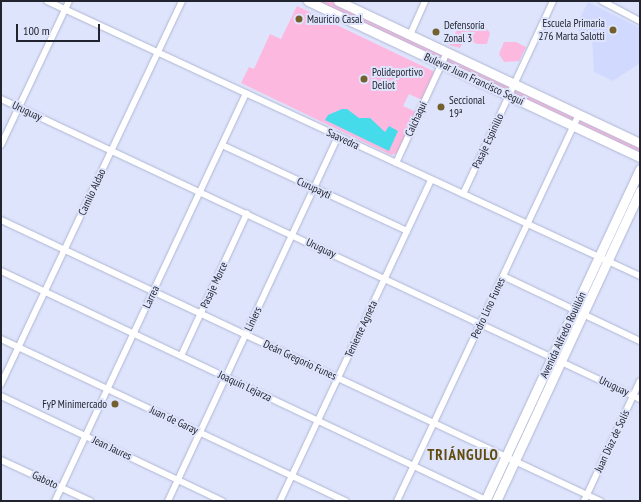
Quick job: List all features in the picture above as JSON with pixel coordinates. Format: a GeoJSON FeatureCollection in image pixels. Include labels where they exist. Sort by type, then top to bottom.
{"type":"FeatureCollection","features":[{"type":"Feature","properties":{"kind":"main road","name":"Bulevar Juan Francisco Seguí"},"geometry":{"type":"LineString","coordinates":[[308,1],[640,157]]}},
{"type":"Feature","properties":{"kind":"main road","name":"Bulevar Juan Francisco Seguí"},"geometry":{"type":"LineString","coordinates":[[338,1],[640,143]]}},
{"type":"Feature","properties":{"kind":"main road","name":"Avenida Alfredo Rouillón"},"geometry":{"type":"LineString","coordinates":[[486,501],[510,459],[579,312],[603,259],[640,169]]}},
{"type":"Feature","properties":{"kind":"main road","name":"Avenida Alfredo Rouillón"},"geometry":{"type":"LineString","coordinates":[[603,259],[640,192]]}},
{"type":"Feature","properties":{"kind":"main road","name":"Avenida Alfredo Rouillón"},"geometry":{"type":"LineString","coordinates":[[496,501],[510,459]]}},
{"type":"Feature","properties":{"kind":"street","name":"Saavedra"},"geometry":{"type":"LineString","coordinates":[[46,1],[640,276]]}},
{"type":"Feature","properties":{"kind":"street"},"geometry":{"type":"LineString","coordinates":[[1,146],[69,1]]}},
{"type":"Feature","properties":{"kind":"street","name":"Camilo Aldao"},"geometry":{"type":"LineString","coordinates":[[1,384],[182,1]]}},
{"type":"Feature","properties":{"kind":"street"},"geometry":{"type":"LineString","coordinates":[[410,35],[425,1]]}},
{"type":"Feature","properties":{"kind":"street","name":"Pasaje Espinillo"},"geometry":{"type":"LineString","coordinates":[[464,194],[553,1]]}},
{"type":"Feature","properties":{"kind":"street"},"geometry":{"type":"LineString","coordinates":[[602,1],[640,21]]}},
{"type":"Feature","properties":{"kind":"street","name":"Calchaqui"},"geometry":{"type":"LineString","coordinates":[[396,163],[447,52]]}},
{"type":"Feature","properties":{"kind":"street","name":"Larrea"},"geometry":{"type":"LineString","coordinates":[[55,501],[246,94]]}},
{"type":"Feature","properties":{"kind":"street","name":"Uruguay"},"geometry":{"type":"LineString","coordinates":[[1,98],[640,399]]}},
{"type":"Feature","properties":{"kind":"street","name":"Pedro Lino Funes"},"geometry":{"type":"LineString","coordinates":[[398,501],[579,114]]}},
{"type":"Feature","properties":{"kind":"street","name":"Liniers"},"geometry":{"type":"LineString","coordinates":[[168,501],[338,136]]}},
{"type":"Feature","properties":{"kind":"street","name":"Curupayti"},"geometry":{"type":"LineString","coordinates":[[222,146],[407,231]]}},
{"type":"Feature","properties":{"kind":"street","name":"Teniente Agneta"},"geometry":{"type":"LineString","coordinates":[[280,501],[432,180]]}},
{"type":"Feature","properties":{"kind":"street","name":"Pasaje Morce"},"geometry":{"type":"LineString","coordinates":[[181,356],[246,213]]}},
{"type":"Feature","properties":{"kind":"street","name":"Deán Gregorio Funes"},"geometry":{"type":"LineString","coordinates":[[1,220],[510,459],[586,498],[600,501]]}},
{"type":"Feature","properties":{"kind":"street","name":"Joaquín Lejarza"},"geometry":{"type":"LineString","coordinates":[[1,271],[414,465],[486,501]]}},
{"type":"Feature","properties":{"kind":"street"},"geometry":{"type":"LineString","coordinates":[[503,276],[640,342]]}},
{"type":"Feature","properties":{"kind":"street","name":"Juan de Garay"},"geometry":{"type":"LineString","coordinates":[[1,339],[346,501]]}},
{"type":"Feature","properties":{"kind":"street","name":"Juan Díaz de Solís"},"geometry":{"type":"LineString","coordinates":[[586,498],[640,382]]}},
{"type":"Feature","properties":{"kind":"street","name":"Jean Jaures"},"geometry":{"type":"LineString","coordinates":[[1,396],[222,501]]}},
{"type":"Feature","properties":{"kind":"street","name":"Gaboto"},"geometry":{"type":"LineString","coordinates":[[1,460],[90,501]]}},
{"type":"Feature","properties":{"kind":"shaded area"},"geometry":{"type":"Polygon","coordinates":[[[308,1],[338,1],[640,143],[640,157],[308,1]]]}},
{"type":"Feature","properties":{"kind":"shaded area"},"geometry":{"type":"Polygon","coordinates":[[[588,2],[640,28],[640,63],[613,81],[594,72],[592,39],[579,33],[577,24],[588,2]]]}},
{"type":"Feature","properties":{"kind":"shaded area","name":"Polideportivo Deliot"},"geometry":{"type":"Polygon","coordinates":[[[297,6],[435,72],[422,100],[409,94],[403,106],[416,112],[397,153],[391,155],[241,83],[249,67],[254,69],[270,34],[281,39],[297,6]]]}},
{"type":"Feature","properties":{"kind":"shaded area"},"geometry":{"type":"Polygon","coordinates":[[[473,24],[483,24],[490,33],[487,44],[477,44],[465,38],[460,48],[449,45],[458,28],[468,32],[473,24]]]}},
{"type":"Feature","properties":{"kind":"shaded area"},"geometry":{"type":"Polygon","coordinates":[[[504,42],[516,42],[526,47],[519,61],[504,62],[499,54],[504,42]]]}},
{"type":"Feature","properties":{"kind":"water"},"geometry":{"type":"Polygon","coordinates":[[[342,109],[347,109],[359,118],[370,118],[385,132],[389,126],[398,131],[389,151],[325,120],[328,115],[342,109]]]}},
{"type":"Feature","properties":{"kind":"place","name":"Mauricio Casal"},"geometry":{"type":"Point","coordinates":[299,19]}},
{"type":"Feature","properties":{"kind":"place","name":"Escuela Primaria 276 Marta Salotti"},"geometry":{"type":"Point","coordinates":[613,30]}},
{"type":"Feature","properties":{"kind":"place","name":"Defensoría Zonal 3"},"geometry":{"type":"Point","coordinates":[436,32]}},
{"type":"Feature","properties":{"kind":"place","name":"Polideportivo Deliot"},"geometry":{"type":"Point","coordinates":[364,79]}},
{"type":"Feature","properties":{"kind":"place","name":"Seccional 19ª"},"geometry":{"type":"Point","coordinates":[441,107]}},
{"type":"Feature","properties":{"kind":"place","name":"FyP Minimercado"},"geometry":{"type":"Point","coordinates":[115,404]}},
{"type":"Feature","properties":{"kind":"district","name":"TRIÁNGULO"},"geometry":{"type":"Point","coordinates":[463,455]}}]}
